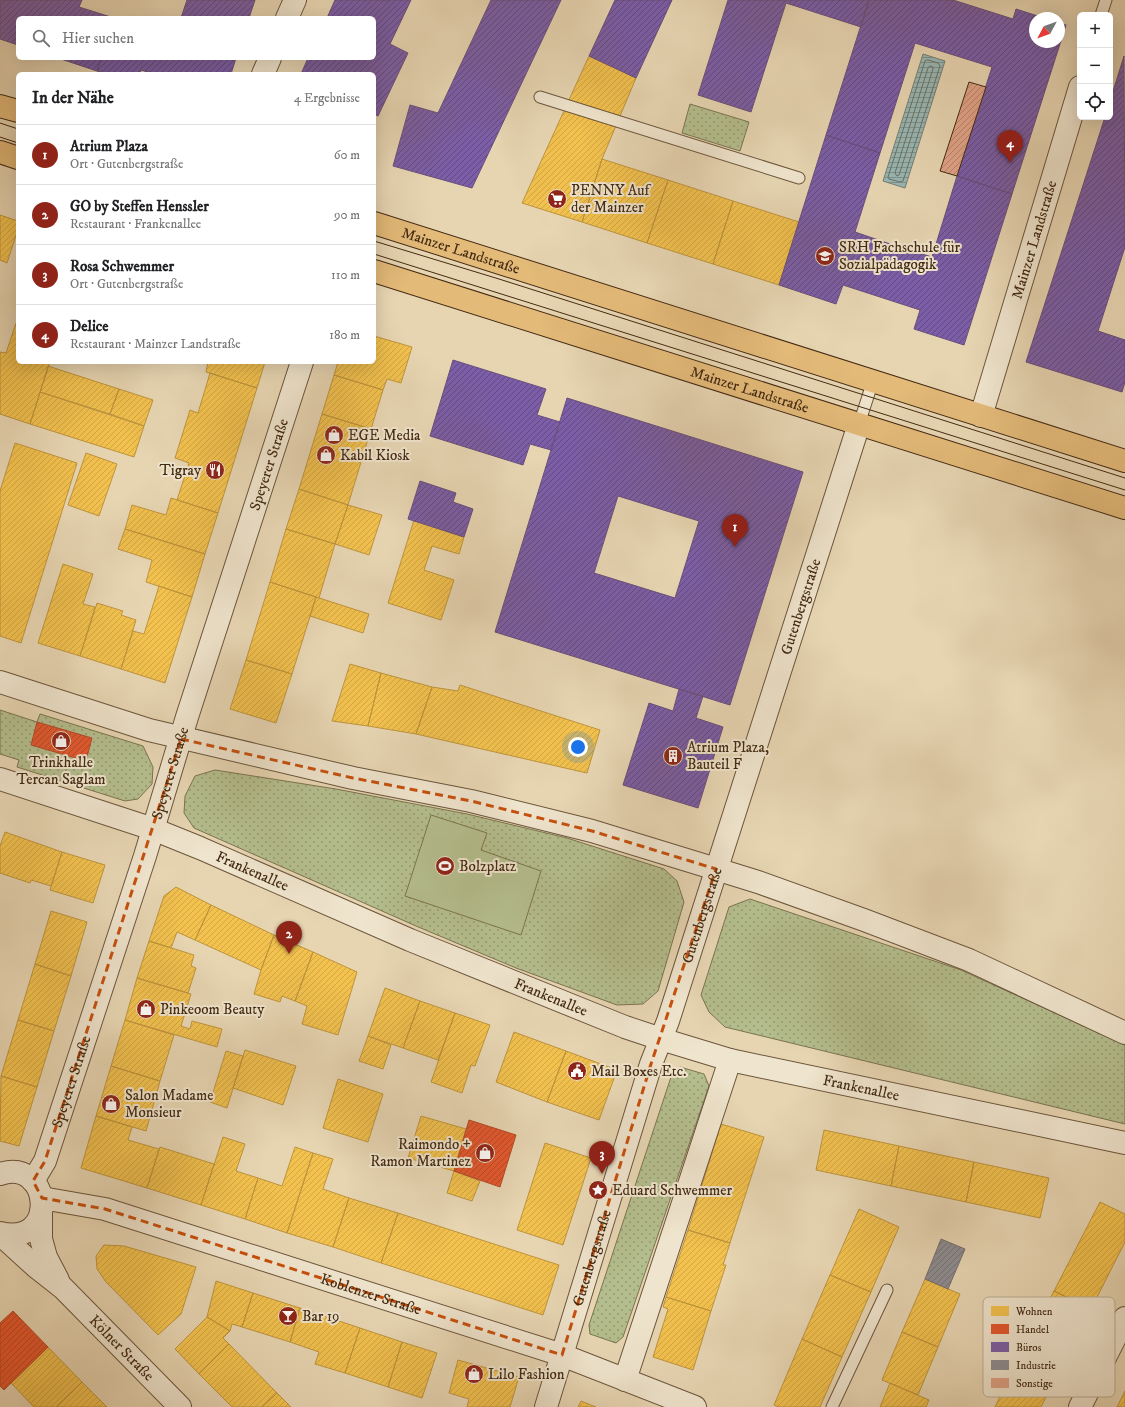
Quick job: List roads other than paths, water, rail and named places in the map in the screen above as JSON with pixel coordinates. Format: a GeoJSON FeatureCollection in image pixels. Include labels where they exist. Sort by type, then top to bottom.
{"type":"FeatureCollection","features":[{"type":"Feature","properties":{"kind":"main road"},"geometry":{"type":"LineString","coordinates":[[0,106],[16,110]]}},
{"type":"Feature","properties":{"kind":"main road"},"geometry":{"type":"LineString","coordinates":[[0,152],[16,157]]}},
{"type":"Feature","properties":{"kind":"main road","name":"Mainzer Landstraße"},"geometry":{"type":"LineString","coordinates":[[376,224],[1125,461]]}},
{"type":"Feature","properties":{"kind":"main road","name":"Mainzer Landstraße"},"geometry":{"type":"LineString","coordinates":[[376,272],[1125,508]]}},
{"type":"Feature","properties":{"kind":"street"},"geometry":{"type":"LineString","coordinates":[[288,16],[295,0]]}},
{"type":"Feature","properties":{"kind":"street"},"geometry":{"type":"LineString","coordinates":[[264,72],[269,60]]}},
{"type":"Feature","properties":{"kind":"street","name":"Mainzer Landstraße"},"geometry":{"type":"LineString","coordinates":[[981,416],[1077,97]]}},
{"type":"Feature","properties":{"kind":"street","name":"Speyerer Straße"},"geometry":{"type":"LineString","coordinates":[[39,1197],[45,1161],[301,364]]}},
{"type":"Feature","properties":{"kind":"street","name":"Gutenbergstraße"},"geometry":{"type":"LineString","coordinates":[[546,1407],[651,1064],[662,1039],[859,424]]}},
{"type":"Feature","properties":{"kind":"street"},"geometry":{"type":"LineString","coordinates":[[0,682],[181,739],[353,778],[471,801],[592,831],[758,882],[969,960],[1125,1033]]}},
{"type":"Feature","properties":{"kind":"street","name":"Frankenallee"},"geometry":{"type":"LineString","coordinates":[[0,779],[153,829],[417,942],[625,1027],[662,1039],[730,1060],[1125,1142]]}},
{"type":"Feature","properties":{"kind":"street"},"geometry":{"type":"LineString","coordinates":[[625,1380],[730,1060]]}},
{"type":"Feature","properties":{"kind":"street"},"geometry":{"type":"LineString","coordinates":[[0,1174],[10,1172],[26,1176],[39,1197]]}},
{"type":"Feature","properties":{"kind":"street","name":"Kölner Straße"},"geometry":{"type":"LineString","coordinates":[[0,1233],[9,1235],[20,1234],[37,1222],[39,1197]]}},
{"type":"Feature","properties":{"kind":"street","name":"Kölner Straße"},"geometry":{"type":"LineString","coordinates":[[39,1197],[41,1239],[46,1257],[63,1288]]}},
{"type":"Feature","properties":{"kind":"street","name":"Koblenzer Straße"},"geometry":{"type":"LineString","coordinates":[[39,1197],[105,1209],[562,1355],[695,1407]]}},
{"type":"Feature","properties":{"kind":"street","name":"Kölner Straße"},"geometry":{"type":"LineString","coordinates":[[0,1233],[35,1266],[63,1288],[180,1407]]}},
{"type":"Feature","properties":{"kind":"street"},"geometry":{"type":"LineString","coordinates":[[1115,1338],[1125,1318]]}},
{"type":"Feature","properties":{"kind":"street"},"geometry":{"type":"LineString","coordinates":[[1080,1407],[1085,1397]]}},
{"type":"Feature","properties":{"kind":"lane"},"geometry":{"type":"LineString","coordinates":[[1103,12],[1106,0]]}},
{"type":"Feature","properties":{"kind":"lane"},"geometry":{"type":"LineString","coordinates":[[540,97],[799,178]]}},
{"type":"Feature","properties":{"kind":"lane"},"geometry":{"type":"LineString","coordinates":[[859,424],[873,381]]}},
{"type":"Feature","properties":{"kind":"lane"},"geometry":{"type":"LineString","coordinates":[[832,1407],[887,1290]]}},
{"type":"Feature","properties":{"kind":"water"},"geometry":{"type":"Polygon","coordinates":[[[923,54],[945,61],[905,188],[883,181],[923,54]]]}},
{"type":"Feature","properties":{"kind":"tram line"},"geometry":{"type":"LineString","coordinates":[[0,123],[16,128]]}},
{"type":"Feature","properties":{"kind":"tram line"},"geometry":{"type":"LineString","coordinates":[[0,137],[16,142]]}},
{"type":"Feature","properties":{"kind":"tram line"},"geometry":{"type":"LineString","coordinates":[[376,242],[499,279],[1125,478]]}},
{"type":"Feature","properties":{"kind":"tram line"},"geometry":{"type":"LineString","coordinates":[[376,255],[1125,490]]}},
{"type":"Feature","properties":{"kind":"place","name":"Delice"},"geometry":{"type":"Point","coordinates":[1010,163]}},
{"type":"Feature","properties":{"kind":"place","name":"PENNY Auf der Mainzer"},"geometry":{"type":"Point","coordinates":[557,199]}},
{"type":"Feature","properties":{"kind":"place","name":"SRH Fachschule für Sozialpädagogik"},"geometry":{"type":"Point","coordinates":[825,256]}},
{"type":"Feature","properties":{"kind":"place","name":"EGE Media"},"geometry":{"type":"Point","coordinates":[334,435]}},
{"type":"Feature","properties":{"kind":"place","name":"Kabil Kiosk"},"geometry":{"type":"Point","coordinates":[326,455]}},
{"type":"Feature","properties":{"kind":"place","name":"Tigray"},"geometry":{"type":"Point","coordinates":[215,470]}},
{"type":"Feature","properties":{"kind":"place","name":"Atrium Plaza"},"geometry":{"type":"Point","coordinates":[735,547]}},
{"type":"Feature","properties":{"kind":"place","name":"Trinkhalle Tercan Saglam"},"geometry":{"type":"Point","coordinates":[61,741]}},
{"type":"Feature","properties":{"kind":"place","name":"Atrium Plaza, Bauteil F"},"geometry":{"type":"Point","coordinates":[673,756]}},
{"type":"Feature","properties":{"kind":"place","name":"Bolzplatz"},"geometry":{"type":"Point","coordinates":[445,866]}},
{"type":"Feature","properties":{"kind":"place","name":"GO by Steffen Henssler"},"geometry":{"type":"Point","coordinates":[289,954]}},
{"type":"Feature","properties":{"kind":"place","name":"Pinkeoom Beauty"},"geometry":{"type":"Point","coordinates":[146,1009]}},
{"type":"Feature","properties":{"kind":"place","name":"Mail Boxes Etc."},"geometry":{"type":"Point","coordinates":[577,1071]}},
{"type":"Feature","properties":{"kind":"place","name":"Salon Madame Monsieur"},"geometry":{"type":"Point","coordinates":[111,1104]}},
{"type":"Feature","properties":{"kind":"place","name":"Raimondo + Ramon Martinez"},"geometry":{"type":"Point","coordinates":[485,1153]}},
{"type":"Feature","properties":{"kind":"place","name":"Rosa Schwemmer"},"geometry":{"type":"Point","coordinates":[602,1174]}},
{"type":"Feature","properties":{"kind":"place","name":"Eduard Schwemmer"},"geometry":{"type":"Point","coordinates":[598,1190]}},
{"type":"Feature","properties":{"kind":"place","name":"Bar 19"},"geometry":{"type":"Point","coordinates":[288,1316]}},
{"type":"Feature","properties":{"kind":"place","name":"Lilo Fashion"},"geometry":{"type":"Point","coordinates":[474,1374]}}]}
